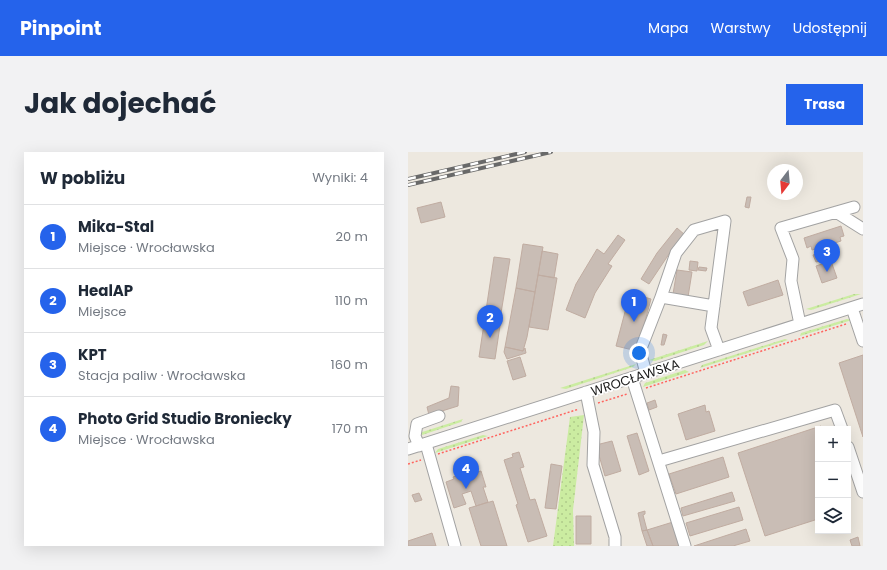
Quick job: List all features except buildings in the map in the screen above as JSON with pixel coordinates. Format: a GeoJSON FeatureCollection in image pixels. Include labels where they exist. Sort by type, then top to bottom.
{"type":"FeatureCollection","features":[{"type":"Feature","properties":{"kind":"street"},"geometry":{"type":"LineString","coordinates":[[800,324],[791,281],[792,259],[781,228],[854,207]]}},
{"type":"Feature","properties":{"kind":"street"},"geometry":{"type":"LineString","coordinates":[[836,212],[863,229]]}},
{"type":"Feature","properties":{"kind":"street"},"geometry":{"type":"LineString","coordinates":[[646,373],[640,351],[676,253],[694,230],[725,220],[711,328],[720,350]]}},
{"type":"Feature","properties":{"kind":"street"},"geometry":{"type":"LineString","coordinates":[[661,297],[714,306]]}},
{"type":"Feature","properties":{"kind":"street","name":"WROCŁAWSKA"},"geometry":{"type":"LineString","coordinates":[[418,446],[863,304]]}},
{"type":"Feature","properties":{"kind":"street"},"geometry":{"type":"LineString","coordinates":[[852,308],[863,341]]}},
{"type":"Feature","properties":{"kind":"street"},"geometry":{"type":"LineString","coordinates":[[632,378],[685,546]]}},
{"type":"Feature","properties":{"kind":"street"},"geometry":{"type":"LineString","coordinates":[[586,392],[594,432],[593,465],[615,537],[615,546]]}},
{"type":"Feature","properties":{"kind":"street"},"geometry":{"type":"LineString","coordinates":[[659,461],[835,410],[841,426]]}},
{"type":"Feature","properties":{"kind":"street"},"geometry":{"type":"LineString","coordinates":[[439,416],[417,424],[415,436],[455,546]]}},
{"type":"Feature","properties":{"kind":"street"},"geometry":{"type":"LineString","coordinates":[[851,456],[863,492]]}},
{"type":"Feature","properties":{"kind":"green space"},"geometry":{"type":"Polygon","coordinates":[[[854,294],[861,294],[811,310],[806,309],[854,294]]]}},
{"type":"Feature","properties":{"kind":"green space"},"geometry":{"type":"Polygon","coordinates":[[[847,319],[852,320],[800,336],[801,333],[847,319]]]}},
{"type":"Feature","properties":{"kind":"green space"},"geometry":{"type":"Polygon","coordinates":[[[785,339],[788,340],[700,368],[702,365],[785,339]]]}},
{"type":"Feature","properties":{"kind":"green space"},"geometry":{"type":"Polygon","coordinates":[[[708,341],[704,345],[655,361],[649,360],[708,341]]]}},
{"type":"Feature","properties":{"kind":"green space"},"geometry":{"type":"Polygon","coordinates":[[[636,364],[633,367],[566,389],[560,388],[636,364]]]}},
{"type":"Feature","properties":{"kind":"green space"},"geometry":{"type":"Polygon","coordinates":[[[685,370],[689,372],[643,387],[645,383],[685,370]]]}},
{"type":"Feature","properties":{"kind":"green space"},"geometry":{"type":"Polygon","coordinates":[[[584,415],[573,510],[574,546],[553,546],[570,417],[584,415]]]}},
{"type":"Feature","properties":{"kind":"green space"},"geometry":{"type":"Polygon","coordinates":[[[463,419],[461,422],[422,435],[419,433],[463,419]]]}},
{"type":"Feature","properties":{"kind":"green space"},"geometry":{"type":"Polygon","coordinates":[[[483,435],[488,436],[435,453],[438,449],[483,435]]]}},
{"type":"Feature","properties":{"kind":"railway"},"geometry":{"type":"LineString","coordinates":[[408,179],[525,152]]}},
{"type":"Feature","properties":{"kind":"railway"},"geometry":{"type":"LineString","coordinates":[[408,185],[551,152]]}},
{"type":"Feature","properties":{"kind":"place","name":"KPT"},"geometry":{"type":"Point","coordinates":[827,272]}},
{"type":"Feature","properties":{"kind":"place","name":"Mika-Stal"},"geometry":{"type":"Point","coordinates":[634,322]}},
{"type":"Feature","properties":{"kind":"place","name":"HealAP"},"geometry":{"type":"Point","coordinates":[490,338]}},
{"type":"Feature","properties":{"kind":"place","name":"Photo Grid Studio Broniecky"},"geometry":{"type":"Point","coordinates":[466,489]}}]}
